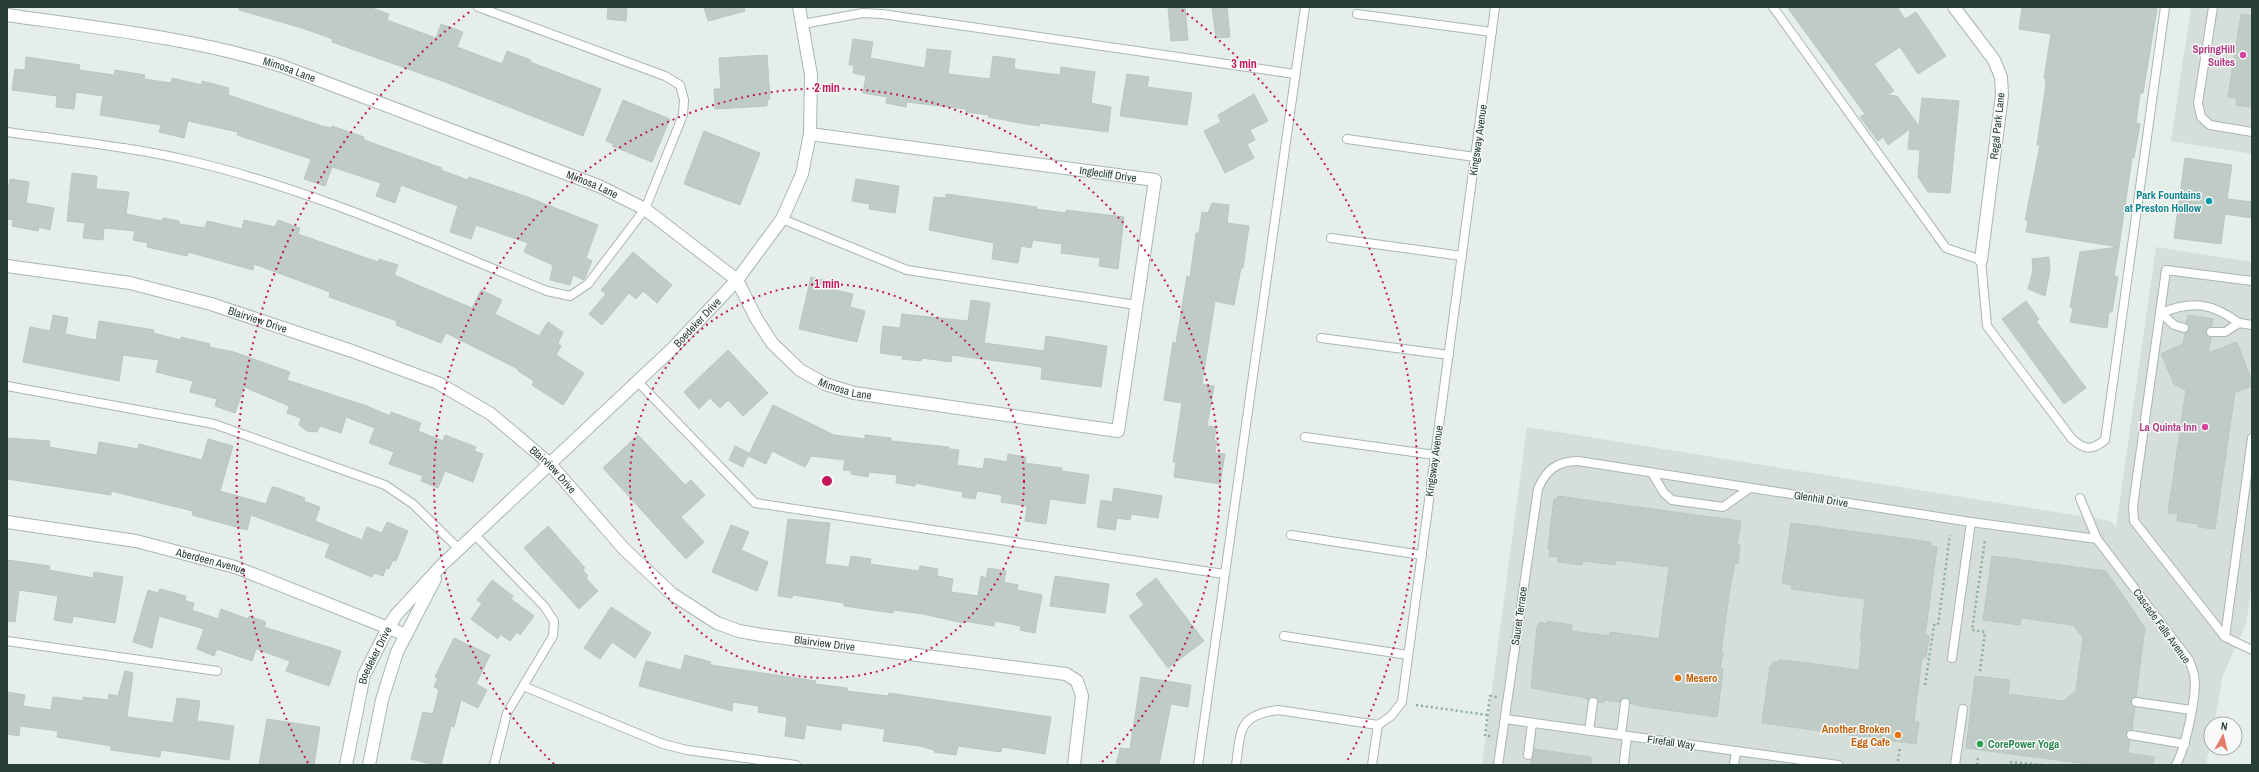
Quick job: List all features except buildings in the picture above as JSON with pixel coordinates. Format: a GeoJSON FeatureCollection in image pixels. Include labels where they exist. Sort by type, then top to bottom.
{"type":"FeatureCollection","features":[{"type":"Feature","properties":{"kind":"street","name":"Boedeker Drive"},"geometry":{"type":"LineString","coordinates":[[346,765],[364,675],[396,615],[442,565],[638,382],[737,280],[782,219],[802,174],[810,134],[811,75],[799,7]]}},
{"type":"Feature","properties":{"kind":"street","name":"Regal Park Lane"},"geometry":{"type":"LineString","coordinates":[[1954,7],[1994,60],[2001,77],[2002,95],[1981,260]]}},
{"type":"Feature","properties":{"kind":"street","name":"Mimosa Lane"},"geometry":{"type":"LineString","coordinates":[[7,15],[155,36],[247,55],[282,66],[599,186],[646,209],[737,280],[756,318],[772,343],[800,370],[825,384],[854,393],[1118,431]]}},
{"type":"Feature","properties":{"kind":"street","name":"Inglecliff Drive"},"geometry":{"type":"LineString","coordinates":[[810,134],[1155,180],[1118,431]]}},
{"type":"Feature","properties":{"kind":"street","name":"Blairview Drive"},"geometry":{"type":"LineString","coordinates":[[7,266],[130,283],[211,304],[352,351],[438,383],[491,414],[550,464],[624,549],[672,594],[717,623],[761,635],[1066,674],[1077,681],[1082,696],[1074,765]]}},
{"type":"Feature","properties":{"kind":"street","name":"Aberdeen Avenue"},"geometry":{"type":"LineString","coordinates":[[7,522],[136,541],[235,567],[406,635]]}},
{"type":"Feature","properties":{"kind":"street","name":"Boedeker Drive"},"geometry":{"type":"LineString","coordinates":[[369,765],[382,700],[397,652],[442,565]]}},
{"type":"Feature","properties":{"kind":"lane"},"geometry":{"type":"LineString","coordinates":[[7,132],[119,148],[195,162],[273,184],[376,221],[548,291],[570,296],[588,284],[646,209],[683,115],[684,100],[680,85],[665,76],[478,7]]}},
{"type":"Feature","properties":{"kind":"lane"},"geometry":{"type":"LineString","coordinates":[[1198,765],[1305,7]]}},
{"type":"Feature","properties":{"kind":"lane","name":"Kingsway Avenue"},"geometry":{"type":"LineString","coordinates":[[1378,725],[1391,716],[1402,702],[1495,7]]}},
{"type":"Feature","properties":{"kind":"lane"},"geometry":{"type":"LineString","coordinates":[[1773,7],[1946,248],[1981,260],[1987,326],[2072,439],[2083,448],[2096,448],[2105,440],[2165,7]]}},
{"type":"Feature","properties":{"kind":"lane"},"geometry":{"type":"LineString","coordinates":[[2213,7],[2198,103],[2201,117],[2210,125],[2252,132]]}},
{"type":"Feature","properties":{"kind":"lane"},"geometry":{"type":"LineString","coordinates":[[803,24],[863,13],[882,14],[1295,74]]}},
{"type":"Feature","properties":{"kind":"lane"},"geometry":{"type":"LineString","coordinates":[[1357,14],[1492,32]]}},
{"type":"Feature","properties":{"kind":"lane"},"geometry":{"type":"LineString","coordinates":[[1347,139],[1475,157]]}},
{"type":"Feature","properties":{"kind":"lane"},"geometry":{"type":"LineString","coordinates":[[782,219],[907,270],[1136,305]]}},
{"type":"Feature","properties":{"kind":"lane"},"geometry":{"type":"LineString","coordinates":[[1331,238],[1462,256]]}},
{"type":"Feature","properties":{"kind":"lane"},"geometry":{"type":"LineString","coordinates":[[2252,281],[2166,270],[2133,506],[2134,520],[2225,637],[2252,650]]}},
{"type":"Feature","properties":{"kind":"lane"},"geometry":{"type":"LineString","coordinates":[[2161,313],[2178,306],[2198,305],[2223,312],[2239,323],[2252,325]]}},
{"type":"Feature","properties":{"kind":"lane"},"geometry":{"type":"LineString","coordinates":[[2161,313],[2174,325],[2184,328]]}},
{"type":"Feature","properties":{"kind":"lane"},"geometry":{"type":"LineString","coordinates":[[2211,332],[2225,332],[2239,323]]}},
{"type":"Feature","properties":{"kind":"lane"},"geometry":{"type":"LineString","coordinates":[[1321,338],[1449,355]]}},
{"type":"Feature","properties":{"kind":"lane"},"geometry":{"type":"LineString","coordinates":[[638,382],[754,502],[1224,574]]}},
{"type":"Feature","properties":{"kind":"lane"},"geometry":{"type":"LineString","coordinates":[[7,386],[214,424],[377,482],[413,504],[459,549]]}},
{"type":"Feature","properties":{"kind":"lane"},"geometry":{"type":"LineString","coordinates":[[1305,437],[1435,455]]}},
{"type":"Feature","properties":{"kind":"lane"},"geometry":{"type":"LineString","coordinates":[[2225,637],[2252,438]]}},
{"type":"Feature","properties":{"kind":"lane","name":"Glenhill Drive"},"geometry":{"type":"LineString","coordinates":[[1548,471],[1557,464],[1578,461],[1972,522],[2097,539]]}},
{"type":"Feature","properties":{"kind":"lane","name":"Sauret Terrace"},"geometry":{"type":"LineString","coordinates":[[1498,765],[1538,489],[1548,471]]}},
{"type":"Feature","properties":{"kind":"lane"},"geometry":{"type":"LineString","coordinates":[[1652,473],[1664,493],[1672,500],[1723,507],[1750,488]]}},
{"type":"Feature","properties":{"kind":"lane","name":"Cascade Falls Avenue"},"geometry":{"type":"LineString","coordinates":[[2080,498],[2097,539],[2189,660],[2195,676],[2185,744],[2176,765]]}},
{"type":"Feature","properties":{"kind":"lane"},"geometry":{"type":"LineString","coordinates":[[1952,658],[1972,522]]}},
{"type":"Feature","properties":{"kind":"lane"},"geometry":{"type":"LineString","coordinates":[[475,534],[544,606],[554,620],[553,636],[508,713],[494,765]]}},
{"type":"Feature","properties":{"kind":"lane"},"geometry":{"type":"LineString","coordinates":[[1291,535],[1422,555]]}},
{"type":"Feature","properties":{"kind":"lane"},"geometry":{"type":"LineString","coordinates":[[1284,636],[1408,655]]}},
{"type":"Feature","properties":{"kind":"lane"},"geometry":{"type":"LineString","coordinates":[[7,641],[216,671]]}},
{"type":"Feature","properties":{"kind":"lane"},"geometry":{"type":"LineString","coordinates":[[523,686],[663,744],[687,750],[796,765]]}},
{"type":"Feature","properties":{"kind":"lane"},"geometry":{"type":"LineString","coordinates":[[1589,731],[1593,702]]}},
{"type":"Feature","properties":{"kind":"lane"},"geometry":{"type":"LineString","coordinates":[[2136,702],[2191,710]]}},
{"type":"Feature","properties":{"kind":"lane"},"geometry":{"type":"LineString","coordinates":[[1624,762],[1625,703]]}},
{"type":"Feature","properties":{"kind":"lane"},"geometry":{"type":"LineString","coordinates":[[1955,765],[1963,709]]}},
{"type":"Feature","properties":{"kind":"lane"},"geometry":{"type":"LineString","coordinates":[[1236,765],[1241,730],[1249,719],[1263,712],[1278,710],[1378,725],[1372,765]]}},
{"type":"Feature","properties":{"kind":"lane","name":"Firefall Way"},"geometry":{"type":"LineString","coordinates":[[1505,719],[1838,765]]}},
{"type":"Feature","properties":{"kind":"lane"},"geometry":{"type":"LineString","coordinates":[[1528,755],[1532,723]]}},
{"type":"Feature","properties":{"kind":"lane"},"geometry":{"type":"LineString","coordinates":[[2131,735],[2185,744]]}},
{"type":"Feature","properties":{"kind":"lane"},"geometry":{"type":"LineString","coordinates":[[1734,765],[1736,751]]}},
{"type":"Feature","properties":{"kind":"path"},"geometry":{"type":"LineString","coordinates":[[1925,685],[1934,625],[1938,625],[1950,535]]}},
{"type":"Feature","properties":{"kind":"path"},"geometry":{"type":"LineString","coordinates":[[1980,671],[1986,632],[1972,630],[1985,540]]}},
{"type":"Feature","properties":{"kind":"path"},"geometry":{"type":"LineString","coordinates":[[1416,705],[1488,715]]}},
{"type":"Feature","properties":{"kind":"path"},"geometry":{"type":"LineString","coordinates":[[1898,761],[1900,747]]}},
{"type":"Feature","properties":{"kind":"path"},"geometry":{"type":"LineString","coordinates":[[1977,765],[1978,757]]}},
{"type":"Feature","properties":{"kind":"path"},"geometry":{"type":"LineString","coordinates":[[2010,762],[2042,765]]}},
{"type":"Feature","properties":{"kind":"shaded area"},"geometry":{"type":"Polygon","coordinates":[[[2191,7],[2252,7],[2252,154],[2171,141],[2191,7]]]}},
{"type":"Feature","properties":{"kind":"shaded area"},"geometry":{"type":"Polygon","coordinates":[[[2156,247],[2252,262],[2252,585],[2246,624],[2223,675],[2215,716],[2203,716],[2203,756],[2208,756],[2206,765],[1482,765],[1527,427],[2111,521],[2116,527],[2156,247]]]}},
{"type":"Feature","properties":{"kind":"place","name":"SpringHill Suites"},"geometry":{"type":"Point","coordinates":[2243,55]}},
{"type":"Feature","properties":{"kind":"place","name":"Park Fountains at Preston Hollow"},"geometry":{"type":"Point","coordinates":[2209,201]}},
{"type":"Feature","properties":{"kind":"place","name":"La Quinta Inn"},"geometry":{"type":"Point","coordinates":[2205,427]}},
{"type":"Feature","properties":{"kind":"place","name":"Mesero"},"geometry":{"type":"Point","coordinates":[1678,678]}},
{"type":"Feature","properties":{"kind":"place","name":"Another Broken Egg Cafe"},"geometry":{"type":"Point","coordinates":[1898,735]}},
{"type":"Feature","properties":{"kind":"place","name":"CorePower Yoga"},"geometry":{"type":"Point","coordinates":[1980,744]}}]}
